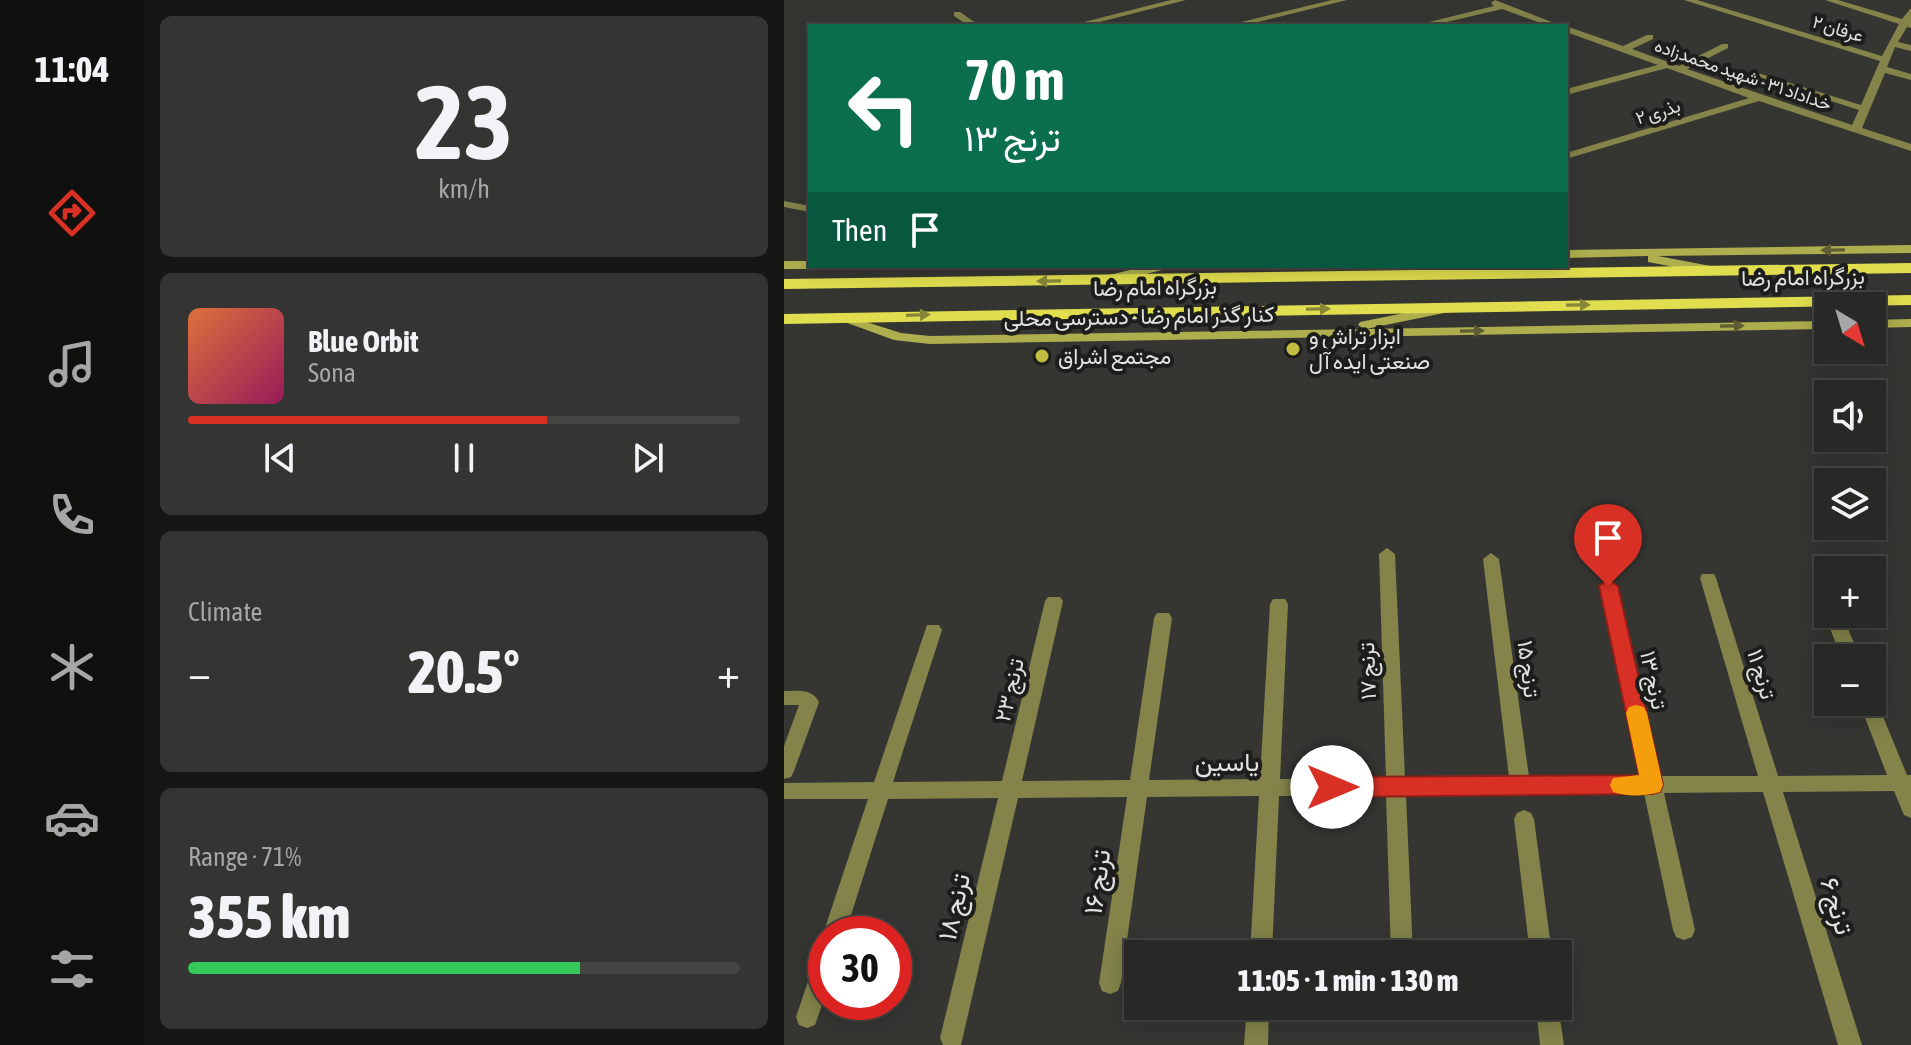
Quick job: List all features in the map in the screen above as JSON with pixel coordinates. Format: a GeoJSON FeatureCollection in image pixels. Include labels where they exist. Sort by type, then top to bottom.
{"type":"FeatureCollection","features":[{"type":"Feature","properties":{"kind":"highway","name":"بزرگراه امام رضا"},"geometry":{"type":"LineString","coordinates":[[784,284],[1911,268]]}},
{"type":"Feature","properties":{"kind":"highway","name":"بزرگراه امام رضا"},"geometry":{"type":"LineString","coordinates":[[784,319],[1911,300]]}},
{"type":"Feature","properties":{"kind":"main road"},"geometry":{"type":"LineString","coordinates":[[1568,254],[1911,249]]}},
{"type":"Feature","properties":{"kind":"main road"},"geometry":{"type":"LineString","coordinates":[[1615,253],[1717,271]]}},
{"type":"Feature","properties":{"kind":"main road"},"geometry":{"type":"LineString","coordinates":[[784,265],[808,265]]}},
{"type":"Feature","properties":{"kind":"main road"},"geometry":{"type":"LineString","coordinates":[[1103,280],[1154,268]]}},
{"type":"Feature","properties":{"kind":"main road"},"geometry":{"type":"LineString","coordinates":[[1320,333],[1459,307]]}},
{"type":"Feature","properties":{"kind":"main road","name":"کنار گذر امام رضا - دسترسی محلی"},"geometry":{"type":"LineString","coordinates":[[838,317],[913,339],[1814,325]]}},
{"type":"Feature","properties":{"kind":"main road"},"geometry":{"type":"LineString","coordinates":[[1886,324],[1911,323]]}},
{"type":"Feature","properties":{"kind":"street"},"geometry":{"type":"LineString","coordinates":[[1081,24],[1182,0]]}},
{"type":"Feature","properties":{"kind":"street"},"geometry":{"type":"LineString","coordinates":[[1239,24],[1343,0]]}},
{"type":"Feature","properties":{"kind":"street"},"geometry":{"type":"LineString","coordinates":[[1486,0],[1552,24]]}},
{"type":"Feature","properties":{"kind":"street","name":"عرفان ۲"},"geometry":{"type":"LineString","coordinates":[[1688,0],[1884,65],[1911,77]]}},
{"type":"Feature","properties":{"kind":"street"},"geometry":{"type":"LineString","coordinates":[[1829,0],[1907,24]]}},
{"type":"Feature","properties":{"kind":"street"},"geometry":{"type":"LineString","coordinates":[[1426,24],[1503,6]]}},
{"type":"Feature","properties":{"kind":"street"},"geometry":{"type":"LineString","coordinates":[[1856,129],[1892,44],[1907,24],[1911,11]]}},
{"type":"Feature","properties":{"kind":"street"},"geometry":{"type":"LineString","coordinates":[[957,14],[972,24]]}},
{"type":"Feature","properties":{"kind":"street","name":"خداداد ۳۱ - شهید محمدزاده"},"geometry":{"type":"LineString","coordinates":[[1568,30],[1665,66],[1911,148]]}},
{"type":"Feature","properties":{"kind":"street"},"geometry":{"type":"LineString","coordinates":[[1623,50],[1650,37]]}},
{"type":"Feature","properties":{"kind":"street"},"geometry":{"type":"LineString","coordinates":[[1892,44],[1911,48]]}},
{"type":"Feature","properties":{"kind":"street"},"geometry":{"type":"LineString","coordinates":[[1678,70],[1725,46]]}},
{"type":"Feature","properties":{"kind":"street"},"geometry":{"type":"LineString","coordinates":[[1568,91],[1665,66]]}},
{"type":"Feature","properties":{"kind":"street"},"geometry":{"type":"LineString","coordinates":[[1755,75],[1865,109]]}},
{"type":"Feature","properties":{"kind":"street","name":"بذری ۲"},"geometry":{"type":"LineString","coordinates":[[1568,155],[1759,98]]}},
{"type":"Feature","properties":{"kind":"street"},"geometry":{"type":"LineString","coordinates":[[784,204],[808,209]]}},
{"type":"Feature","properties":{"kind":"street","name":"ترنج ۱۷"},"geometry":{"type":"LineString","coordinates":[[1387,554],[1401,940]]}},
{"type":"Feature","properties":{"kind":"street","name":"ترنج ۱۵"},"geometry":{"type":"LineString","coordinates":[[1491,559],[1520,786]]}},
{"type":"Feature","properties":{"kind":"street","name":"ترنج ۱۱"},"geometry":{"type":"LineString","coordinates":[[1708,578],[1771,784]]}},
{"type":"Feature","properties":{"kind":"street","name":"ترنج ۱۳"},"geometry":{"type":"LineString","coordinates":[[1608,586],[1684,930]]}},
{"type":"Feature","properties":{"kind":"street","name":"ترنج ۲۳"},"geometry":{"type":"LineString","coordinates":[[1010,789],[1054,601]]}},
{"type":"Feature","properties":{"kind":"street"},"geometry":{"type":"LineString","coordinates":[[1262,940],[1279,604]]}},
{"type":"Feature","properties":{"kind":"street","name":"ترنج ۱۶"},"geometry":{"type":"LineString","coordinates":[[1110,983],[1163,618]]}},
{"type":"Feature","properties":{"kind":"street"},"geometry":{"type":"LineString","coordinates":[[840,916],[933,630]]}},
{"type":"Feature","properties":{"kind":"street"},"geometry":{"type":"LineString","coordinates":[[784,698],[806,698],[810,702],[784,771]]}},
{"type":"Feature","properties":{"kind":"street"},"geometry":{"type":"LineString","coordinates":[[1875,716],[1906,783],[1911,809]]}},
{"type":"Feature","properties":{"kind":"street","name":"یاسین"},"geometry":{"type":"LineString","coordinates":[[784,791],[1906,783]]}},
{"type":"Feature","properties":{"kind":"street","name":"ترنج ۶"},"geometry":{"type":"LineString","coordinates":[[1771,784],[1850,1045]]}},
{"type":"Feature","properties":{"kind":"street","name":"ترنج ۱۸"},"geometry":{"type":"LineString","coordinates":[[952,1038],[1010,789]]}},
{"type":"Feature","properties":{"kind":"street"},"geometry":{"type":"LineString","coordinates":[[1524,819],[1539,940]]}},
{"type":"Feature","properties":{"kind":"street"},"geometry":{"type":"LineString","coordinates":[[1256,1045],[1257,1020]]}},
{"type":"Feature","properties":{"kind":"street"},"geometry":{"type":"LineString","coordinates":[[1549,1020],[1552,1045]]}},
{"type":"Feature","properties":{"kind":"slow traffic"},"geometry":{"type":"LineString","coordinates":[[1621,785],[1652,785],[1636,713]]}},
{"type":"Feature","properties":{"kind":"place","name":"ابزار تراش و صنعتی ایده آل"},"geometry":{"type":"Point","coordinates":[1293,349]}},
{"type":"Feature","properties":{"kind":"place","name":"مجتمع اشراق"},"geometry":{"type":"Point","coordinates":[1042,356]}},
{"type":"Feature","properties":{"kind":"route"},"geometry":{"type":"LineString","coordinates":[[1332,787],[1652,785],[1608,586]]}}]}
